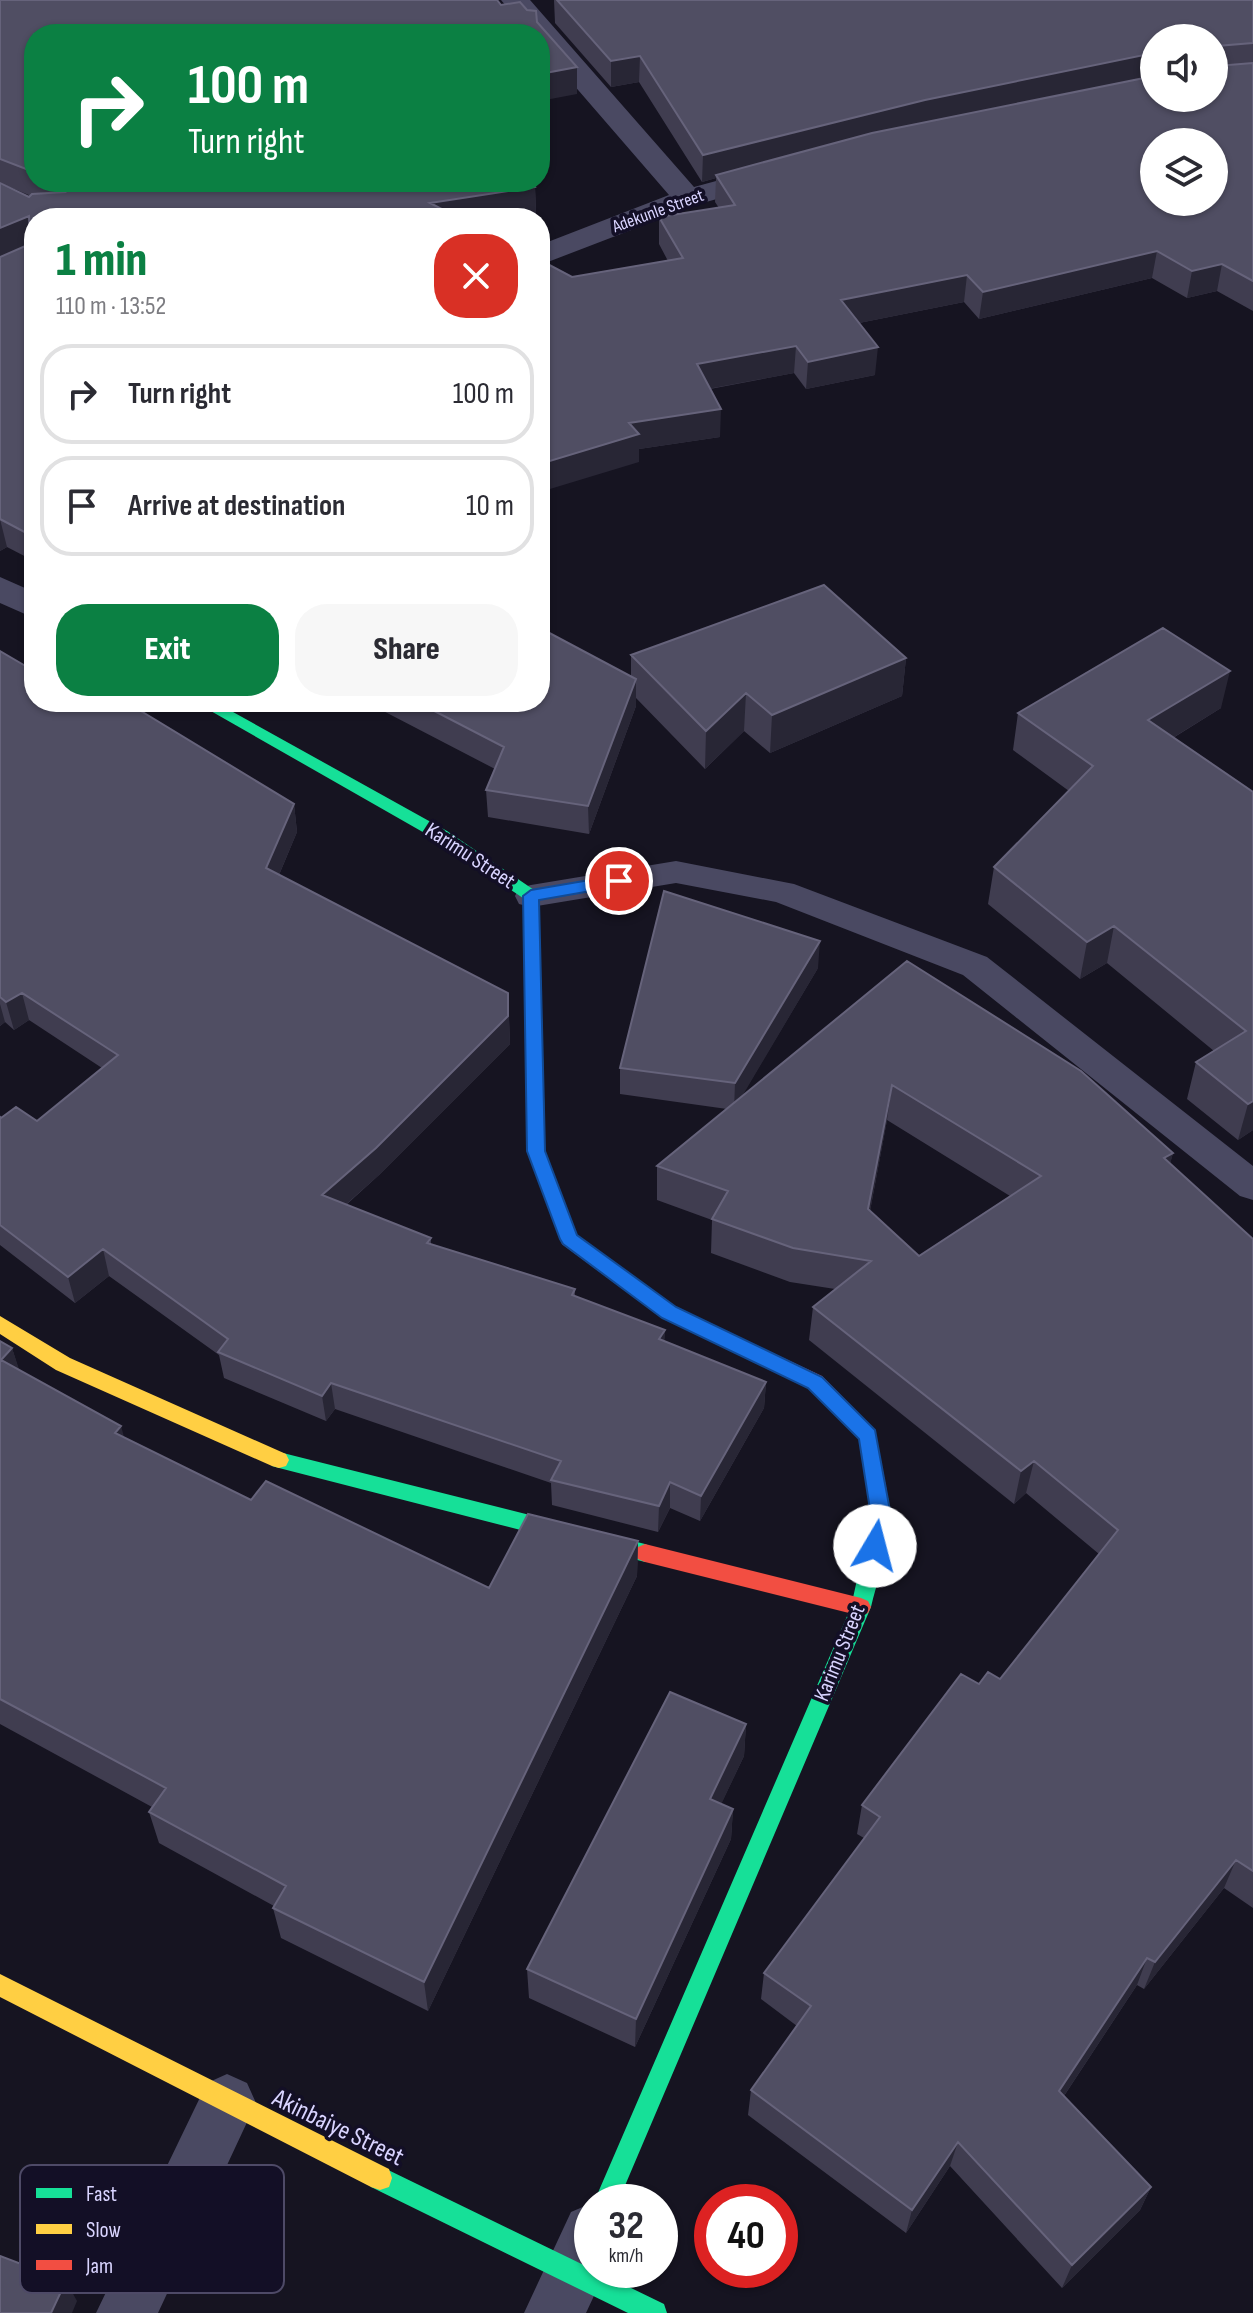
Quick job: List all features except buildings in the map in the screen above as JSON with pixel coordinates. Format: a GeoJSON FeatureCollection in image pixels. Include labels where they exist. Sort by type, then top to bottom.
{"type":"FeatureCollection","features":[{"type":"Feature","properties":{"kind":"street"},"geometry":{"type":"LineString","coordinates":[[519,4],[552,4]]}},
{"type":"Feature","properties":{"kind":"street"},"geometry":{"type":"LineString","coordinates":[[519,4],[536,24]]}},
{"type":"Feature","properties":{"kind":"street"},"geometry":{"type":"LineString","coordinates":[[550,40],[688,198]]}},
{"type":"Feature","properties":{"kind":"street","name":"Adekunle Street"},"geometry":{"type":"LineString","coordinates":[[550,252],[688,198],[792,169]]}},
{"type":"Feature","properties":{"kind":"street"},"geometry":{"type":"LineString","coordinates":[[0,588],[24,601]]}},
{"type":"Feature","properties":{"kind":"street","name":"Karimu Street"},"geometry":{"type":"LineString","coordinates":[[221,712],[441,835],[531,896],[536,1151],[569,1239],[669,1313],[815,1382],[868,1436],[881,1516],[861,1607],[614,2184]]}},
{"type":"Feature","properties":{"kind":"street"},"geometry":{"type":"LineString","coordinates":[[0,1324],[63,1364],[288,1464],[861,1607]]}},
{"type":"Feature","properties":{"kind":"street","name":"Akinbaiye Street"},"geometry":{"type":"LineString","coordinates":[[0,1985],[227,2103],[574,2273]]}},
{"type":"Feature","properties":{"kind":"street"},"geometry":{"type":"LineString","coordinates":[[197,2165],[227,2103]]}},
{"type":"Feature","properties":{"kind":"street","name":"Akinbaiye Street"},"geometry":{"type":"LineString","coordinates":[[604,2288],[655,2313]]}},
{"type":"Feature","properties":{"kind":"street"},"geometry":{"type":"LineString","coordinates":[[126,2313],[136,2293]]}},
{"type":"Feature","properties":{"kind":"lane"},"geometry":{"type":"LineString","coordinates":[[531,896],[676,872],[782,892],[975,966],[1253,1186]]}},
{"type":"Feature","properties":{"kind":"traffic: fast"},"geometry":{"type":"LineString","coordinates":[[221,712],[441,835],[531,896],[536,1137]]}},
{"type":"Feature","properties":{"kind":"traffic: fast"},"geometry":{"type":"LineString","coordinates":[[279,1460],[645,1553]]}},
{"type":"Feature","properties":{"kind":"traffic: fast"},"geometry":{"type":"LineString","coordinates":[[614,2184],[861,1607],[881,1516],[877,1492]]}},
{"type":"Feature","properties":{"kind":"traffic: fast"},"geometry":{"type":"LineString","coordinates":[[380,2178],[655,2313]]}},
{"type":"Feature","properties":{"kind":"traffic: slow"},"geometry":{"type":"LineString","coordinates":[[0,1324],[63,1364],[279,1460]]}},
{"type":"Feature","properties":{"kind":"traffic: slow"},"geometry":{"type":"LineString","coordinates":[[0,1985],[380,2178]]}},
{"type":"Feature","properties":{"kind":"traffic: jam"},"geometry":{"type":"LineString","coordinates":[[536,1137],[536,1151],[569,1239],[669,1313],[815,1382],[868,1436],[877,1492]]}},
{"type":"Feature","properties":{"kind":"traffic: jam"},"geometry":{"type":"LineString","coordinates":[[645,1553],[861,1607]]}},
{"type":"Feature","properties":{"kind":"route"},"geometry":{"type":"LineString","coordinates":[[619,881],[531,896],[536,1151],[569,1239],[669,1313],[815,1382],[868,1436],[881,1516],[875,1546]]}}]}
